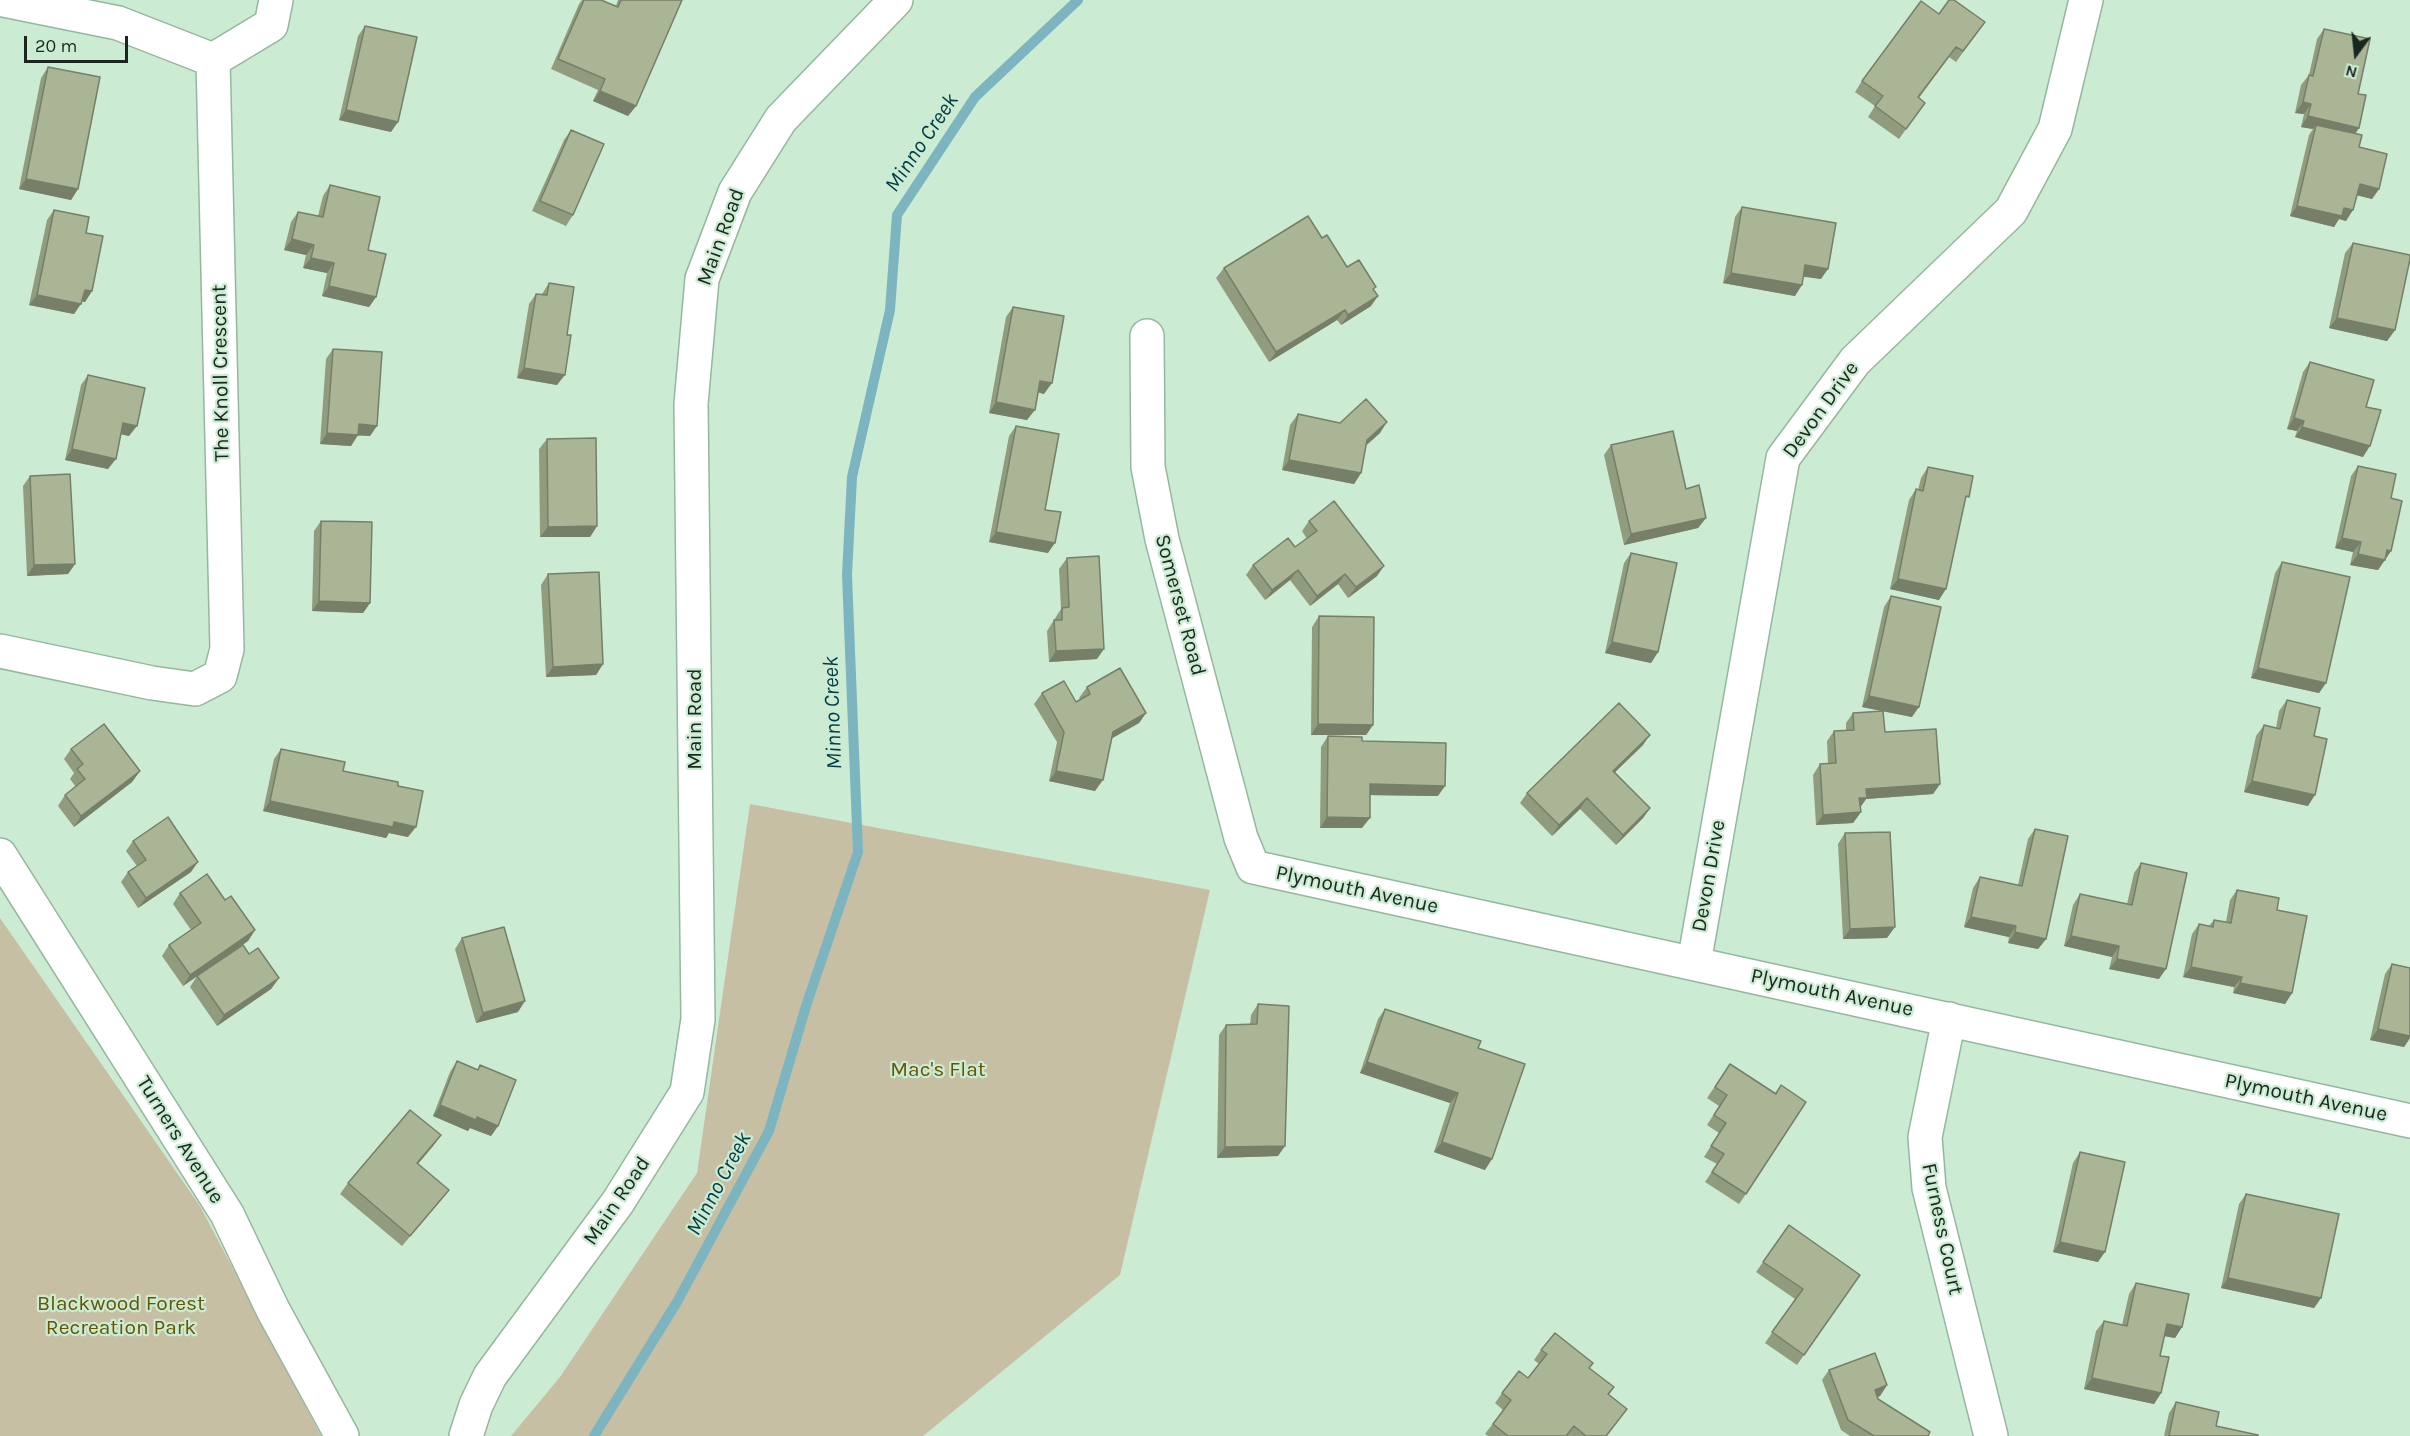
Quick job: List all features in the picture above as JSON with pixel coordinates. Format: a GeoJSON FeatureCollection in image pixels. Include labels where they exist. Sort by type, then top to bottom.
{"type":"FeatureCollection","features":[{"type":"Feature","properties":{"kind":"street"},"geometry":{"type":"LineString","coordinates":[[4,0],[118,23],[213,60],[271,25],[276,0]]}},
{"type":"Feature","properties":{"kind":"street","name":"Main Road"},"geometry":{"type":"LineString","coordinates":[[466,1436],[476,1405],[490,1376],[618,1202],[687,1092],[698,1019],[691,404],[702,279],[735,192],[781,118],[896,0]]}},
{"type":"Feature","properties":{"kind":"street","name":"Devon Drive"},"geometry":{"type":"LineString","coordinates":[[1694,963],[1783,458],[1856,361],[2011,211],[2055,129],[2086,0]]}},
{"type":"Feature","properties":{"kind":"street","name":"The Knoll Crescent"},"geometry":{"type":"LineString","coordinates":[[0,651],[153,683],[195,689],[220,676],[227,649],[213,60]]}},
{"type":"Feature","properties":{"kind":"street","name":"Somerset Road"},"geometry":{"type":"LineString","coordinates":[[1147,336],[1148,467],[1160,529],[1238,827],[1253,867]]}},
{"type":"Feature","properties":{"kind":"street","name":"Turners Avenue"},"geometry":{"type":"LineString","coordinates":[[0,855],[227,1214],[273,1310],[342,1436]]}},
{"type":"Feature","properties":{"kind":"street","name":"Plymouth Avenue"},"geometry":{"type":"LineString","coordinates":[[1253,867],[2410,1121]]}},
{"type":"Feature","properties":{"kind":"street","name":"Furness Court"},"geometry":{"type":"LineString","coordinates":[[1949,1019],[1925,1137],[1929,1188],[1991,1436]]}},
{"type":"Feature","properties":{"kind":"green space","name":"Mac's Flat"},"geometry":{"type":"Polygon","coordinates":[[[750,804],[1210,890],[1120,1275],[923,1436],[511,1436],[560,1377],[697,1173],[750,804]]]}},
{"type":"Feature","properties":{"kind":"green space","name":"Blackwood Forest Recreation Park"},"geometry":{"type":"Polygon","coordinates":[[[0,918],[200,1206],[321,1436],[0,1436],[0,918]]]}},
{"type":"Feature","properties":{"kind":"building"},"geometry":{"type":"Polygon","coordinates":[[[584,0],[601,0],[618,7],[621,0],[682,0],[636,106],[600,91],[605,79],[558,59],[584,0]]]}},
{"type":"Feature","properties":{"kind":"building"},"geometry":{"type":"Polygon","coordinates":[[[1949,0],[1954,0],[1985,22],[1963,51],[1956,47],[1918,97],[1925,103],[1906,129],[1875,106],[1883,96],[1862,81],[1921,1],[1939,14],[1949,0]]]}},
{"type":"Feature","properties":{"kind":"building"},"geometry":{"type":"Polygon","coordinates":[[[365,26],[417,37],[398,122],[346,110],[365,26]]]}},
{"type":"Feature","properties":{"kind":"building"},"geometry":{"type":"Polygon","coordinates":[[[2324,29],[2370,39],[2358,94],[2366,95],[2359,128],[2308,116],[2311,104],[2303,102],[2309,75],[2313,76],[2324,29]]]}},
{"type":"Feature","properties":{"kind":"building"},"geometry":{"type":"Polygon","coordinates":[[[48,67],[100,77],[78,189],[26,179],[48,67]]]}},
{"type":"Feature","properties":{"kind":"building"},"geometry":{"type":"Polygon","coordinates":[[[2316,125],[2362,135],[2359,147],[2387,154],[2379,189],[2360,184],[2353,210],[2344,208],[2342,216],[2297,206],[2316,125]]]}},
{"type":"Feature","properties":{"kind":"building"},"geometry":{"type":"Polygon","coordinates":[[[571,130],[604,144],[573,215],[540,201],[571,130]]]}},
{"type":"Feature","properties":{"kind":"building"},"geometry":{"type":"Polygon","coordinates":[[[330,185],[380,197],[368,250],[386,254],[376,297],[329,286],[334,263],[311,258],[314,245],[292,239],[298,212],[323,217],[330,185]]]}},
{"type":"Feature","properties":{"kind":"building"},"geometry":{"type":"Polygon","coordinates":[[[1742,207],[1836,223],[1828,269],[1805,265],[1802,285],[1731,273],[1742,207]]]}},
{"type":"Feature","properties":{"kind":"building"},"geometry":{"type":"Polygon","coordinates":[[[54,210],[89,217],[86,233],[103,236],[92,291],[85,290],[81,304],[37,295],[54,210]]]}},
{"type":"Feature","properties":{"kind":"building"},"geometry":{"type":"Polygon","coordinates":[[[1308,216],[1322,238],[1327,235],[1347,267],[1359,260],[1376,287],[1373,289],[1378,296],[1348,315],[1345,310],[1276,352],[1224,268],[1308,216]]]}},
{"type":"Feature","properties":{"kind":"building"},"geometry":{"type":"Polygon","coordinates":[[[2353,243],[2410,255],[2395,330],[2337,318],[2353,243]]]}},
{"type":"Feature","properties":{"kind":"building"},"geometry":{"type":"Polygon","coordinates":[[[549,283],[574,287],[567,335],[571,335],[565,375],[524,368],[536,294],[547,295],[549,283]]]}},
{"type":"Feature","properties":{"kind":"building"},"geometry":{"type":"Polygon","coordinates":[[[1013,307],[1064,316],[1052,383],[1040,381],[1035,410],[996,402],[1013,307]]]}},
{"type":"Feature","properties":{"kind":"building"},"geometry":{"type":"Polygon","coordinates":[[[333,349],[382,352],[377,426],[359,424],[358,435],[327,433],[333,349]]]}},
{"type":"Feature","properties":{"kind":"building"},"geometry":{"type":"Polygon","coordinates":[[[2310,362],[2374,380],[2366,407],[2381,410],[2370,446],[2302,427],[2304,421],[2294,418],[2310,362]]]}},
{"type":"Feature","properties":{"kind":"building"},"geometry":{"type":"Polygon","coordinates":[[[88,375],[145,388],[137,426],[123,423],[116,459],[72,449],[88,375]]]}},
{"type":"Feature","properties":{"kind":"building"},"geometry":{"type":"Polygon","coordinates":[[[1366,399],[1387,422],[1367,440],[1361,473],[1289,460],[1298,414],[1340,423],[1366,399]]]}},
{"type":"Feature","properties":{"kind":"building"},"geometry":{"type":"Polygon","coordinates":[[[1016,426],[1059,434],[1045,510],[1061,512],[1055,543],[996,532],[1016,426]]]}},
{"type":"Feature","properties":{"kind":"building"},"geometry":{"type":"Polygon","coordinates":[[[1673,431],[1686,489],[1699,485],[1706,518],[1631,534],[1611,445],[1673,431]]]}},
{"type":"Feature","properties":{"kind":"building"},"geometry":{"type":"Polygon","coordinates":[[[596,438],[597,526],[548,527],[547,439],[596,438]]]}},
{"type":"Feature","properties":{"kind":"building"},"geometry":{"type":"Polygon","coordinates":[[[2358,466],[2396,474],[2391,498],[2402,501],[2391,551],[2387,550],[2385,560],[2358,554],[2361,542],[2342,538],[2358,466]]]}},
{"type":"Feature","properties":{"kind":"building"},"geometry":{"type":"Polygon","coordinates":[[[1928,467],[1973,476],[1969,497],[1966,496],[1946,589],[1898,579],[1916,489],[1923,491],[1928,467]]]}},
{"type":"Feature","properties":{"kind":"building"},"geometry":{"type":"Polygon","coordinates":[[[70,474],[75,564],[34,565],[30,476],[70,474]]]}},
{"type":"Feature","properties":{"kind":"building"},"geometry":{"type":"Polygon","coordinates":[[[1334,501],[1384,566],[1356,587],[1345,574],[1317,596],[1298,570],[1272,590],[1253,565],[1288,538],[1295,547],[1317,531],[1309,521],[1334,501]]]}},
{"type":"Feature","properties":{"kind":"building"},"geometry":{"type":"Polygon","coordinates":[[[321,521],[372,522],[370,603],[319,601],[321,521]]]}},
{"type":"Feature","properties":{"kind":"building"},"geometry":{"type":"Polygon","coordinates":[[[1631,553],[1677,563],[1658,652],[1612,642],[1631,553]]]}},
{"type":"Feature","properties":{"kind":"building"},"geometry":{"type":"Polygon","coordinates":[[[1099,556],[1104,649],[1056,651],[1054,620],[1062,620],[1062,608],[1069,607],[1067,558],[1099,556]]]}},
{"type":"Feature","properties":{"kind":"building"},"geometry":{"type":"Polygon","coordinates":[[[2282,562],[2350,577],[2326,683],[2258,668],[2282,562]]]}},
{"type":"Feature","properties":{"kind":"building"},"geometry":{"type":"Polygon","coordinates":[[[599,572],[603,664],[553,667],[548,574],[599,572]]]}},
{"type":"Feature","properties":{"kind":"building"},"geometry":{"type":"Polygon","coordinates":[[[1891,596],[1941,607],[1919,707],[1869,696],[1891,596]]]}},
{"type":"Feature","properties":{"kind":"building"},"geometry":{"type":"Polygon","coordinates":[[[1319,616],[1374,617],[1373,725],[1318,724],[1319,616]]]}},
{"type":"Feature","properties":{"kind":"building"},"geometry":{"type":"Polygon","coordinates":[[[1120,668],[1146,713],[1113,732],[1103,780],[1056,771],[1064,732],[1042,693],[1064,681],[1076,702],[1090,694],[1087,687],[1120,668]]]}},
{"type":"Feature","properties":{"kind":"building"},"geometry":{"type":"Polygon","coordinates":[[[2287,700],[2320,708],[2314,736],[2327,739],[2315,795],[2252,781],[2264,725],[2280,729],[2287,700]]]}},
{"type":"Feature","properties":{"kind":"building"},"geometry":{"type":"Polygon","coordinates":[[[1619,703],[1650,735],[1613,771],[1650,808],[1623,835],[1587,798],[1559,825],[1527,793],[1619,703]]]}},
{"type":"Feature","properties":{"kind":"building"},"geometry":{"type":"Polygon","coordinates":[[[1883,711],[1885,732],[1936,729],[1940,784],[1866,789],[1867,798],[1859,798],[1861,812],[1823,815],[1820,764],[1836,763],[1834,731],[1854,730],[1853,713],[1883,711]]]}},
{"type":"Feature","properties":{"kind":"building"},"geometry":{"type":"Polygon","coordinates":[[[104,724],[140,771],[81,816],[65,795],[85,779],[77,769],[83,764],[71,749],[104,724]]]}},
{"type":"Feature","properties":{"kind":"building"},"geometry":{"type":"Polygon","coordinates":[[[1328,736],[1362,737],[1362,741],[1446,743],[1445,786],[1370,784],[1370,818],[1327,817],[1328,736]]]}},
{"type":"Feature","properties":{"kind":"building"},"geometry":{"type":"Polygon","coordinates":[[[281,749],[345,762],[343,771],[398,782],[398,786],[423,791],[416,827],[394,822],[393,827],[270,801],[281,749]]]}},
{"type":"Feature","properties":{"kind":"building"},"geometry":{"type":"Polygon","coordinates":[[[168,817],[198,862],[146,898],[128,872],[146,860],[133,841],[168,817]]]}},
{"type":"Feature","properties":{"kind":"building"},"geometry":{"type":"Polygon","coordinates":[[[2035,829],[2068,836],[2046,939],[2015,932],[2016,926],[1971,917],[1980,877],[2022,886],[2035,829]]]}},
{"type":"Feature","properties":{"kind":"building"},"geometry":{"type":"Polygon","coordinates":[[[1890,832],[1895,927],[1850,929],[1845,833],[1890,832]]]}},
{"type":"Feature","properties":{"kind":"building"},"geometry":{"type":"Polygon","coordinates":[[[2141,863],[2187,873],[2166,969],[2117,959],[2119,946],[2071,936],[2080,894],[2132,905],[2141,863]]]}},
{"type":"Feature","properties":{"kind":"building"},"geometry":{"type":"Polygon","coordinates":[[[207,874],[225,900],[231,896],[255,930],[190,975],[169,945],[201,923],[180,893],[207,874]]]}},
{"type":"Feature","properties":{"kind":"building"},"geometry":{"type":"Polygon","coordinates":[[[2237,890],[2279,898],[2277,910],[2307,916],[2292,993],[2240,983],[2242,977],[2191,967],[2199,924],[2213,927],[2214,920],[2231,923],[2237,890]]]}},
{"type":"Feature","properties":{"kind":"building"},"geometry":{"type":"Polygon","coordinates":[[[504,927],[525,1001],[483,1013],[462,938],[504,927]]]}},
{"type":"Feature","properties":{"kind":"building"},"geometry":{"type":"Polygon","coordinates":[[[243,945],[249,954],[258,948],[279,978],[224,1015],[197,976],[243,945]]]}},
{"type":"Feature","properties":{"kind":"building"},"geometry":{"type":"Polygon","coordinates":[[[2392,964],[2410,968],[2410,1036],[2378,1029],[2392,964]]]}},
{"type":"Feature","properties":{"kind":"building"},"geometry":{"type":"Polygon","coordinates":[[[1258,1004],[1289,1006],[1285,1146],[1225,1147],[1226,1025],[1257,1024],[1258,1004]]]}},
{"type":"Feature","properties":{"kind":"building"},"geometry":{"type":"Polygon","coordinates":[[[1385,1009],[1481,1041],[1478,1048],[1525,1064],[1492,1159],[1442,1142],[1458,1093],[1367,1062],[1385,1009]]]}},
{"type":"Feature","properties":{"kind":"building"},"geometry":{"type":"Polygon","coordinates":[[[457,1061],[478,1070],[480,1065],[516,1080],[498,1126],[477,1117],[476,1120],[440,1105],[457,1061]]]}},
{"type":"Feature","properties":{"kind":"building"},"geometry":{"type":"Polygon","coordinates":[[[1730,1064],[1776,1094],[1781,1085],[1806,1102],[1746,1194],[1712,1172],[1724,1154],[1711,1146],[1726,1123],[1714,1115],[1727,1095],[1715,1087],[1730,1064]]]}},
{"type":"Feature","properties":{"kind":"building"},"geometry":{"type":"Polygon","coordinates":[[[410,1110],[441,1135],[417,1163],[449,1190],[410,1236],[348,1183],[410,1110]]]}},
{"type":"Feature","properties":{"kind":"building"},"geometry":{"type":"Polygon","coordinates":[[[2080,1152],[2125,1162],[2105,1252],[2060,1242],[2080,1152]]]}},
{"type":"Feature","properties":{"kind":"building"},"geometry":{"type":"Polygon","coordinates":[[[2246,1194],[2339,1214],[2321,1298],[2228,1278],[2246,1194]]]}},
{"type":"Feature","properties":{"kind":"building"},"geometry":{"type":"Polygon","coordinates":[[[1789,1225],[1860,1275],[1804,1355],[1772,1332],[1803,1289],[1763,1262],[1789,1225]]]}},
{"type":"Feature","properties":{"kind":"building"},"geometry":{"type":"Polygon","coordinates":[[[2136,1283],[2189,1294],[2182,1327],[2167,1324],[2160,1356],[2169,1357],[2161,1393],[2092,1378],[2104,1321],[2127,1326],[2136,1283]]]}},
{"type":"Feature","properties":{"kind":"building"},"geometry":{"type":"Polygon","coordinates":[[[1555,1333],[1593,1363],[1589,1368],[1614,1387],[1608,1394],[1627,1409],[1606,1436],[1586,1436],[1574,1426],[1566,1436],[1508,1436],[1493,1424],[1511,1400],[1502,1393],[1519,1371],[1528,1378],[1547,1354],[1541,1350],[1555,1333]]]}},
{"type":"Feature","properties":{"kind":"building"},"geometry":{"type":"Polygon","coordinates":[[[1875,1353],[1887,1385],[1875,1390],[1878,1399],[1930,1432],[1928,1436],[1874,1436],[1848,1420],[1829,1370],[1875,1353]]]}},
{"type":"Feature","properties":{"kind":"building"},"geometry":{"type":"Polygon","coordinates":[[[2176,1402],[2219,1412],[2216,1426],[2258,1436],[2169,1436],[2176,1402]]]}},
{"type":"Feature","properties":{"kind":"waterway","name":"Minno Creek"},"geometry":{"type":"LineString","coordinates":[[594,1436],[677,1302],[769,1131],[806,1006],[858,852],[847,575],[852,477],[890,310],[897,215],[975,97],[1078,0]]}}]}
